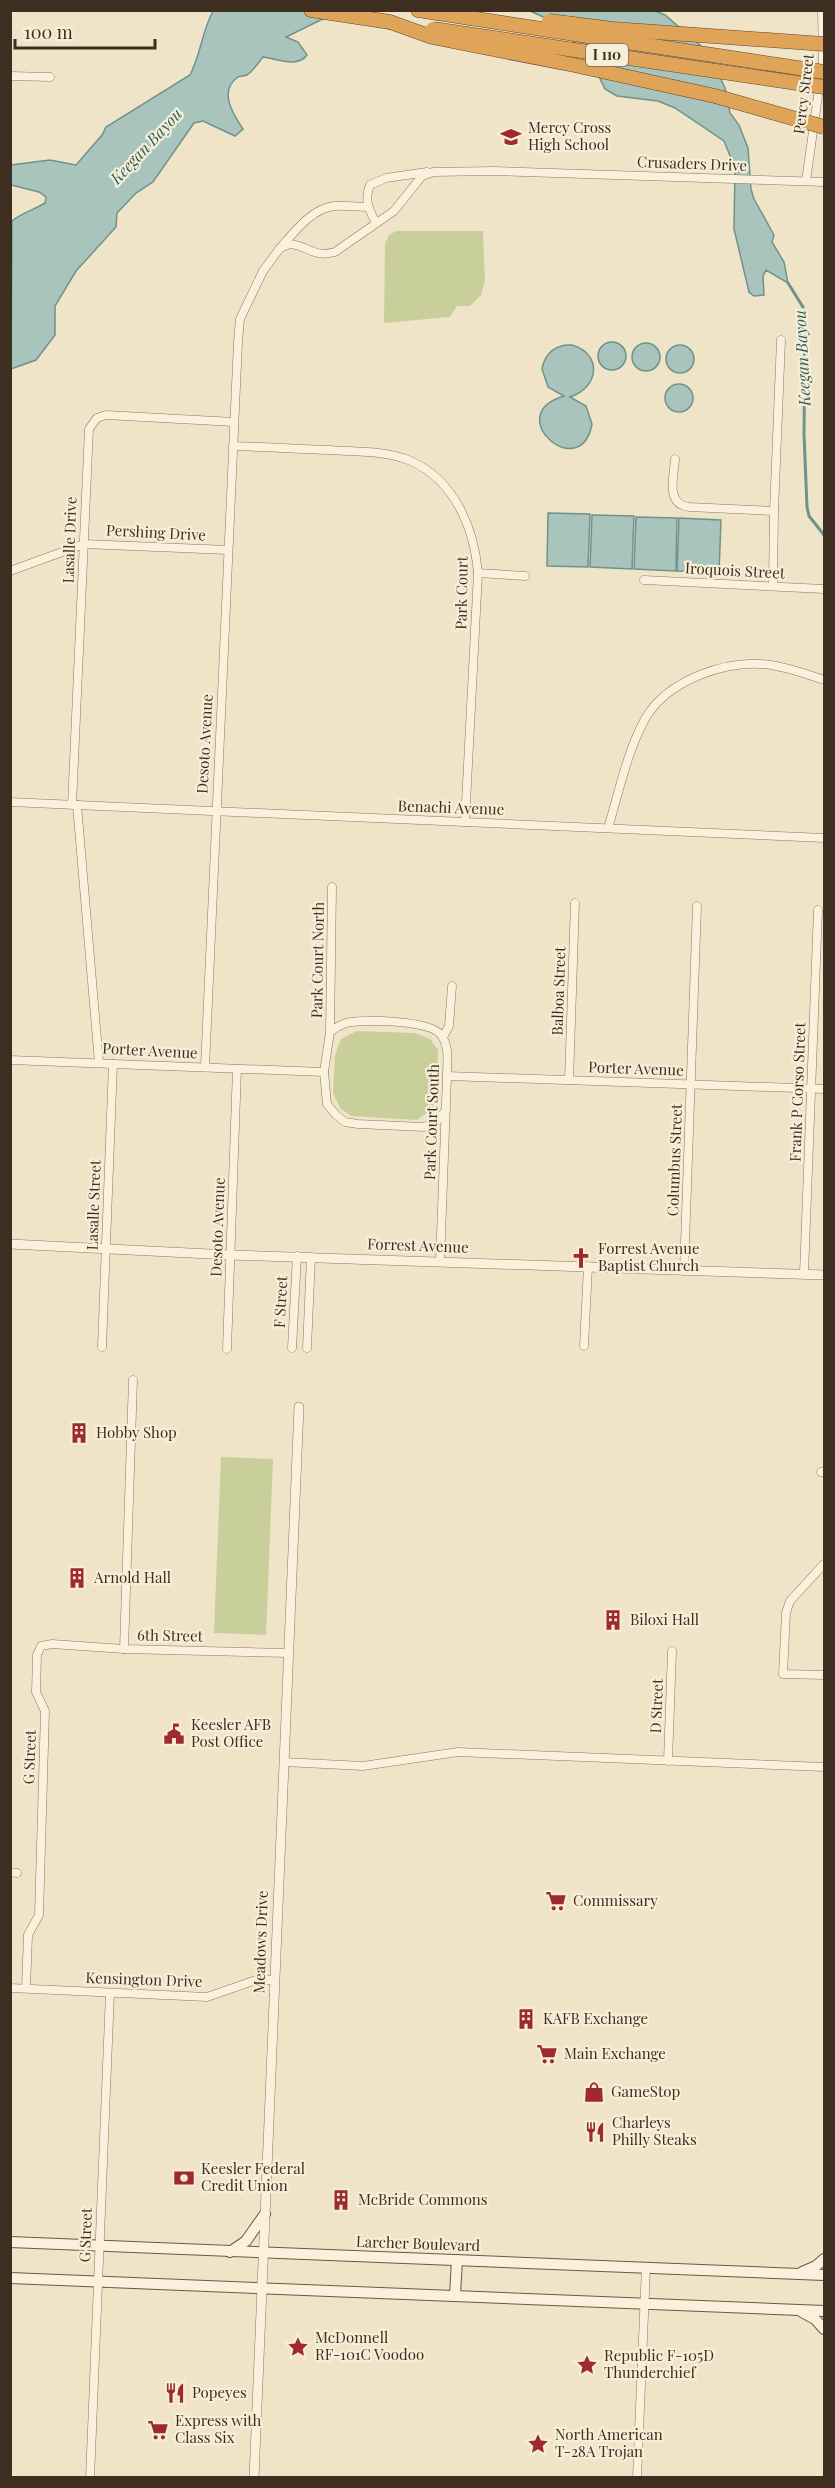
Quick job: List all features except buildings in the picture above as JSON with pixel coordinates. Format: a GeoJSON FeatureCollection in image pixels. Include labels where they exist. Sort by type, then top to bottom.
{"type":"FeatureCollection","features":[{"type":"Feature","properties":{"kind":"highway","name":"I 110"},"geometry":{"type":"LineString","coordinates":[[311,10],[825,87]]}},
{"type":"Feature","properties":{"kind":"highway","name":"I 110"},"geometry":{"type":"LineString","coordinates":[[418,10],[825,72]]}},
{"type":"Feature","properties":{"kind":"highway"},"geometry":{"type":"LineString","coordinates":[[471,18],[510,16],[613,29],[825,44]]}},
{"type":"Feature","properties":{"kind":"highway"},"geometry":{"type":"LineString","coordinates":[[390,22],[432,37],[715,96],[825,127]]}},
{"type":"Feature","properties":{"kind":"main road"},"geometry":{"type":"LineString","coordinates":[[230,2252],[246,2241],[265,2214]]}},
{"type":"Feature","properties":{"kind":"main road","name":"Larcher Boulevard"},"geometry":{"type":"LineString","coordinates":[[10,2242],[825,2276]]}},
{"type":"Feature","properties":{"kind":"main road"},"geometry":{"type":"LineString","coordinates":[[796,2274],[816,2266],[825,2259]]}},
{"type":"Feature","properties":{"kind":"main road"},"geometry":{"type":"LineString","coordinates":[[455,2295],[456,2260]]}},
{"type":"Feature","properties":{"kind":"main road"},"geometry":{"type":"LineString","coordinates":[[10,2278],[825,2311]]}},
{"type":"Feature","properties":{"kind":"main road"},"geometry":{"type":"LineString","coordinates":[[796,2310],[815,2319],[825,2329]]}},
{"type":"Feature","properties":{"kind":"street","name":"Percy Street"},"geometry":{"type":"LineString","coordinates":[[806,181],[823,60],[823,14]]}},
{"type":"Feature","properties":{"kind":"street"},"geometry":{"type":"LineString","coordinates":[[10,76],[50,77]]}},
{"type":"Feature","properties":{"kind":"street","name":"Crusaders Drive"},"geometry":{"type":"LineString","coordinates":[[367,207],[368,191],[374,182],[386,178],[433,172],[494,171],[825,182]]}},
{"type":"Feature","properties":{"kind":"street"},"geometry":{"type":"LineString","coordinates":[[280,248],[295,245],[312,253],[324,255],[334,252],[404,202],[422,176],[433,172]]}},
{"type":"Feature","properties":{"kind":"street"},"geometry":{"type":"LineString","coordinates":[[234,422],[240,319],[263,271],[280,248],[307,220],[322,209],[332,206],[367,207],[376,223]]}},
{"type":"Feature","properties":{"kind":"street"},"geometry":{"type":"LineString","coordinates":[[773,586],[781,340]]}},
{"type":"Feature","properties":{"kind":"street","name":"Lasalle Drive"},"geometry":{"type":"LineString","coordinates":[[74,805],[89,429],[97,418],[106,415],[234,422]]}},
{"type":"Feature","properties":{"kind":"street","name":"Desoto Avenue"},"geometry":{"type":"LineString","coordinates":[[204,1067],[234,422]]}},
{"type":"Feature","properties":{"kind":"street","name":"Park Court"},"geometry":{"type":"LineString","coordinates":[[233,446],[362,452],[411,461],[432,475],[453,496],[467,521],[476,548],[478,573],[465,822]]}},
{"type":"Feature","properties":{"kind":"street"},"geometry":{"type":"LineString","coordinates":[[675,459],[673,494],[674,501],[678,505],[774,511]]}},
{"type":"Feature","properties":{"kind":"street"},"geometry":{"type":"LineString","coordinates":[[10,571],[84,544]]}},
{"type":"Feature","properties":{"kind":"street","name":"Pershing Drive"},"geometry":{"type":"LineString","coordinates":[[84,544],[228,550]]}},
{"type":"Feature","properties":{"kind":"street"},"geometry":{"type":"LineString","coordinates":[[478,573],[525,576]]}},
{"type":"Feature","properties":{"kind":"street","name":"Iroquois Street"},"geometry":{"type":"LineString","coordinates":[[644,580],[825,590]]}},
{"type":"Feature","properties":{"kind":"street"},"geometry":{"type":"LineString","coordinates":[[608,828],[634,741],[647,717],[660,700],[677,686],[705,674],[754,664],[786,668],[825,680]]}},
{"type":"Feature","properties":{"kind":"street","name":"Benachi Avenue"},"geometry":{"type":"LineString","coordinates":[[10,802],[825,838]]}},
{"type":"Feature","properties":{"kind":"street"},"geometry":{"type":"LineString","coordinates":[[74,805],[99,1063]]}},
{"type":"Feature","properties":{"kind":"street","name":"Park Court North"},"geometry":{"type":"LineString","coordinates":[[332,887],[330,1032],[324,1072],[327,1104],[345,1122],[424,1127],[437,1121],[446,1110]]}},
{"type":"Feature","properties":{"kind":"street","name":"Balboa Street"},"geometry":{"type":"LineString","coordinates":[[569,1080],[575,903]]}},
{"type":"Feature","properties":{"kind":"street","name":"Columbus Street"},"geometry":{"type":"LineString","coordinates":[[684,1271],[697,906]]}},
{"type":"Feature","properties":{"kind":"street","name":"Frank P Corso Street"},"geometry":{"type":"LineString","coordinates":[[804,1274],[818,910]]}},
{"type":"Feature","properties":{"kind":"street","name":"Park Court South"},"geometry":{"type":"LineString","coordinates":[[440,1262],[447,1076],[447,1050],[443,1037],[449,1026],[452,986]]}},
{"type":"Feature","properties":{"kind":"street","name":"Park Court North"},"geometry":{"type":"LineString","coordinates":[[330,1032],[349,1023],[397,1022],[428,1026],[437,1030],[443,1037]]}},
{"type":"Feature","properties":{"kind":"street","name":"Porter Avenue"},"geometry":{"type":"LineString","coordinates":[[10,1060],[324,1072]]}},
{"type":"Feature","properties":{"kind":"street","name":"Lasalle Street"},"geometry":{"type":"LineString","coordinates":[[102,1347],[112,1064]]}},
{"type":"Feature","properties":{"kind":"street","name":"Desoto Avenue"},"geometry":{"type":"LineString","coordinates":[[227,1349],[237,1069]]}},
{"type":"Feature","properties":{"kind":"street","name":"Porter Avenue"},"geometry":{"type":"LineString","coordinates":[[447,1076],[825,1089]]}},
{"type":"Feature","properties":{"kind":"street","name":"Forrest Avenue"},"geometry":{"type":"LineString","coordinates":[[10,1244],[230,1255],[825,1275]]}},
{"type":"Feature","properties":{"kind":"street","name":"F Street"},"geometry":{"type":"LineString","coordinates":[[292,1348],[297,1256]]}},
{"type":"Feature","properties":{"kind":"street","name":"F Street"},"geometry":{"type":"LineString","coordinates":[[307,1348],[311,1257]]}},
{"type":"Feature","properties":{"kind":"street"},"geometry":{"type":"LineString","coordinates":[[584,1346],[588,1266]]}},
{"type":"Feature","properties":{"kind":"street"},"geometry":{"type":"LineString","coordinates":[[124,1648],[133,1380]]}},
{"type":"Feature","properties":{"kind":"street","name":"Meadows Drive"},"geometry":{"type":"LineString","coordinates":[[254,2478],[299,1407]]}},
{"type":"Feature","properties":{"kind":"street"},"geometry":{"type":"LineString","coordinates":[[825,1564],[790,1601],[786,1613],[783,1674],[825,1675]]}},
{"type":"Feature","properties":{"kind":"street","name":"6th Street"},"geometry":{"type":"LineString","coordinates":[[52,1644],[288,1653]]}},
{"type":"Feature","properties":{"kind":"street","name":"G Street"},"geometry":{"type":"LineString","coordinates":[[26,1988],[28,1935],[39,1915],[45,1711],[36,1692],[37,1655],[40,1646],[52,1644]]}},
{"type":"Feature","properties":{"kind":"street","name":"D Street"},"geometry":{"type":"LineString","coordinates":[[668,1761],[672,1651]]}},
{"type":"Feature","properties":{"kind":"street"},"geometry":{"type":"LineString","coordinates":[[284,1761],[363,1766],[458,1752],[825,1767]]}},
{"type":"Feature","properties":{"kind":"street","name":"Kensington Drive"},"geometry":{"type":"LineString","coordinates":[[10,1988],[207,1997],[256,1980],[274,1980]]}},
{"type":"Feature","properties":{"kind":"street","name":"G Street"},"geometry":{"type":"LineString","coordinates":[[90,2478],[110,1993]]}},
{"type":"Feature","properties":{"kind":"street"},"geometry":{"type":"LineString","coordinates":[[637,2478],[646,2268]]}},
{"type":"Feature","properties":{"kind":"green space"},"geometry":{"type":"Polygon","coordinates":[[[396,231],[483,231],[485,281],[481,295],[470,306],[457,306],[450,317],[384,323],[385,244],[389,235],[396,231]]]}},
{"type":"Feature","properties":{"kind":"green space"},"geometry":{"type":"Polygon","coordinates":[[[357,1031],[415,1033],[430,1039],[438,1050],[437,1097],[432,1109],[417,1120],[351,1116],[340,1108],[333,1093],[335,1055],[341,1039],[357,1031]]]}},
{"type":"Feature","properties":{"kind":"green space"},"geometry":{"type":"Polygon","coordinates":[[[221,1457],[273,1459],[266,1635],[214,1633],[221,1457]]]}},
{"type":"Feature","properties":{"kind":"water"},"geometry":{"type":"Polygon","coordinates":[[[213,11],[339,11],[286,37],[298,42],[307,55],[303,59],[287,62],[263,57],[249,74],[238,77],[232,83],[229,89],[229,103],[243,129],[235,136],[203,121],[194,123],[153,182],[136,193],[117,213],[116,227],[76,271],[55,306],[55,335],[36,360],[11,369],[12,221],[45,203],[46,197],[39,192],[11,185],[11,165],[50,160],[76,165],[102,135],[106,127],[190,75],[213,11]]]}},
{"type":"Feature","properties":{"kind":"water"},"geometry":{"type":"Polygon","coordinates":[[[530,11],[655,11],[665,15],[709,53],[725,88],[730,113],[739,125],[748,148],[751,189],[774,235],[772,242],[784,262],[788,283],[766,270],[763,276],[764,295],[754,296],[749,292],[734,229],[735,168],[724,141],[675,108],[658,101],[617,96],[605,89],[590,58],[554,22],[530,11]]]}},
{"type":"Feature","properties":{"kind":"water"},"geometry":{"type":"Polygon","coordinates":[[[612,342],[622,346],[626,356],[622,366],[612,370],[602,366],[598,356],[602,346],[612,342]]]}},
{"type":"Feature","properties":{"kind":"water"},"geometry":{"type":"Polygon","coordinates":[[[646,343],[656,347],[660,357],[656,367],[646,371],[636,367],[632,357],[636,347],[646,343]]]}},
{"type":"Feature","properties":{"kind":"water"},"geometry":{"type":"Polygon","coordinates":[[[572,345],[582,349],[589,356],[594,371],[587,386],[580,393],[570,397],[586,406],[592,424],[585,441],[574,448],[561,447],[550,440],[542,429],[540,417],[546,405],[564,396],[548,387],[542,369],[543,363],[556,348],[572,345]]]}},
{"type":"Feature","properties":{"kind":"water"},"geometry":{"type":"Polygon","coordinates":[[[680,345],[690,349],[694,359],[690,369],[680,373],[670,369],[666,359],[670,349],[680,345]]]}},
{"type":"Feature","properties":{"kind":"water"},"geometry":{"type":"Polygon","coordinates":[[[679,384],[689,388],[693,398],[689,408],[679,412],[669,408],[665,398],[669,388],[679,384]]]}},
{"type":"Feature","properties":{"kind":"water"},"geometry":{"type":"Polygon","coordinates":[[[548,513],[590,514],[588,567],[547,566],[548,513]]]}},
{"type":"Feature","properties":{"kind":"water"},"geometry":{"type":"Polygon","coordinates":[[[592,515],[634,516],[632,569],[590,567],[592,515]]]}},
{"type":"Feature","properties":{"kind":"water"},"geometry":{"type":"Polygon","coordinates":[[[636,517],[677,518],[676,571],[634,569],[636,517]]]}},
{"type":"Feature","properties":{"kind":"water"},"geometry":{"type":"Polygon","coordinates":[[[679,518],[721,520],[719,572],[677,571],[679,518]]]}},
{"type":"Feature","properties":{"kind":"waterway","name":"Keegan Bayou"},"geometry":{"type":"LineString","coordinates":[[788,283],[803,307],[807,507],[809,516],[824,535]]}},
{"type":"Feature","properties":{"kind":"place","name":"Mercy Cross High School"},"geometry":{"type":"Point","coordinates":[511,137]}},
{"type":"Feature","properties":{"kind":"place","name":"Forrest Avenue Baptist Church"},"geometry":{"type":"Point","coordinates":[581,1258]}},
{"type":"Feature","properties":{"kind":"place","name":"Hobby Shop"},"geometry":{"type":"Point","coordinates":[79,1433]}},
{"type":"Feature","properties":{"kind":"place","name":"Arnold Hall"},"geometry":{"type":"Point","coordinates":[77,1578]}},
{"type":"Feature","properties":{"kind":"place","name":"Biloxi Hall"},"geometry":{"type":"Point","coordinates":[613,1620]}},
{"type":"Feature","properties":{"kind":"place","name":"Keesler AFB Post Office"},"geometry":{"type":"Point","coordinates":[174,1734]}},
{"type":"Feature","properties":{"kind":"place","name":"Commissary"},"geometry":{"type":"Point","coordinates":[556,1901]}},
{"type":"Feature","properties":{"kind":"place","name":"KAFB Exchange"},"geometry":{"type":"Point","coordinates":[526,2019]}},
{"type":"Feature","properties":{"kind":"place","name":"Main Exchange"},"geometry":{"type":"Point","coordinates":[547,2054]}},
{"type":"Feature","properties":{"kind":"place","name":"GameStop"},"geometry":{"type":"Point","coordinates":[594,2092]}},
{"type":"Feature","properties":{"kind":"place","name":"Charleys Philly Steaks"},"geometry":{"type":"Point","coordinates":[595,2132]}},
{"type":"Feature","properties":{"kind":"place","name":"Keesler Federal Credit Union"},"geometry":{"type":"Point","coordinates":[184,2178]}},
{"type":"Feature","properties":{"kind":"place","name":"McBride Commons"},"geometry":{"type":"Point","coordinates":[341,2200]}},
{"type":"Feature","properties":{"kind":"place","name":"McDonnell RF-101C Voodoo"},"geometry":{"type":"Point","coordinates":[298,2347]}},
{"type":"Feature","properties":{"kind":"place","name":"Republic F-105D Thunderchief"},"geometry":{"type":"Point","coordinates":[587,2365]}},
{"type":"Feature","properties":{"kind":"place","name":"Popeyes"},"geometry":{"type":"Point","coordinates":[175,2393]}},
{"type":"Feature","properties":{"kind":"place","name":"Express with Class Six"},"geometry":{"type":"Point","coordinates":[158,2430]}},
{"type":"Feature","properties":{"kind":"place","name":"North American T-28A Trojan"},"geometry":{"type":"Point","coordinates":[538,2444]}}]}
